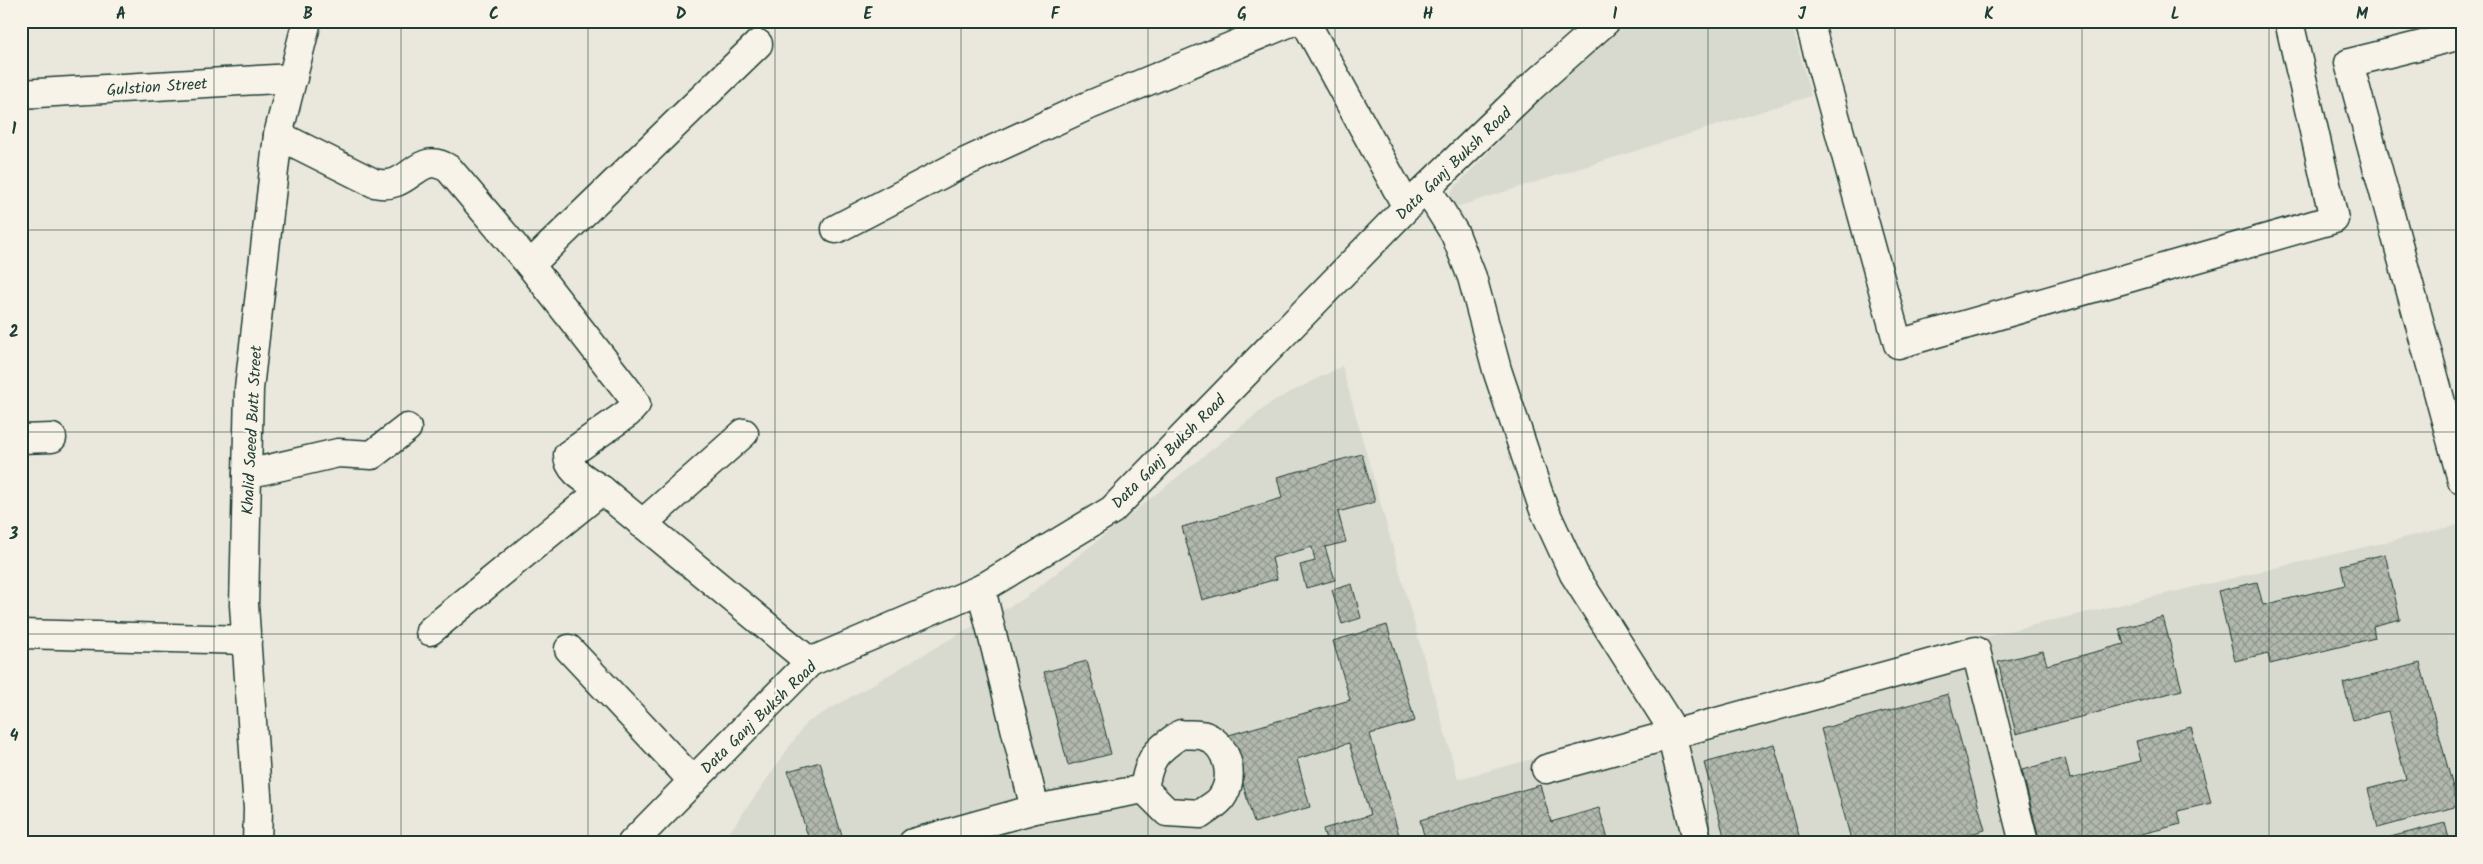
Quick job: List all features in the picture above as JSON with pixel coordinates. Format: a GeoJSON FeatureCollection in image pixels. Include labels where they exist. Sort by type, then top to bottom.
{"type":"FeatureCollection","features":[{"type":"Feature","properties":{"kind":"street"},"geometry":{"type":"LineString","coordinates":[[836,229],[958,166],[1085,107],[1293,21]]}},
{"type":"Feature","properties":{"kind":"street"},"geometry":{"type":"LineString","coordinates":[[1305,21],[1417,198],[1455,234],[1472,277],[1497,370],[1543,507],[1579,582],[1670,729],[1698,843]]}},
{"type":"Feature","properties":{"kind":"street","name":"Data Ganj Buksh Road"},"geometry":{"type":"LineString","coordinates":[[632,843],[810,662],[981,589],[1112,510],[1417,198],[1528,90],[1606,21]]}},
{"type":"Feature","properties":{"kind":"street"},"geometry":{"type":"LineString","coordinates":[[1809,21],[1898,344],[2334,219],[2289,21]]}},
{"type":"Feature","properties":{"kind":"street","name":"Khalid Saeed Butt Street"},"geometry":{"type":"LineString","coordinates":[[257,843],[258,809],[244,605],[249,388],[278,135],[308,22]]}},
{"type":"Feature","properties":{"kind":"street"},"geometry":{"type":"LineString","coordinates":[[2462,35],[2349,63],[2462,480]]}},
{"type":"Feature","properties":{"kind":"street"},"geometry":{"type":"LineString","coordinates":[[530,265],[758,44]]}},
{"type":"Feature","properties":{"kind":"street","name":"Gulstion Street"},"geometry":{"type":"LineString","coordinates":[[21,94],[293,78]]}},
{"type":"Feature","properties":{"kind":"street"},"geometry":{"type":"LineString","coordinates":[[278,135],[374,183],[387,186],[400,181],[426,163],[439,163],[449,170],[530,265],[636,404],[628,413],[568,455],[568,462],[572,469],[602,490],[810,662]]}},
{"type":"Feature","properties":{"kind":"street"},"geometry":{"type":"LineString","coordinates":[[247,474],[338,454],[372,455],[407,428]]}},
{"type":"Feature","properties":{"kind":"street"},"geometry":{"type":"LineString","coordinates":[[642,524],[744,433]]}},
{"type":"Feature","properties":{"kind":"street"},"geometry":{"type":"LineString","coordinates":[[21,439],[52,438]]}},
{"type":"Feature","properties":{"kind":"street"},"geometry":{"type":"LineString","coordinates":[[430,630],[602,490]]}},
{"type":"Feature","properties":{"kind":"street"},"geometry":{"type":"LineString","coordinates":[[981,589],[1035,809]]}},
{"type":"Feature","properties":{"kind":"street"},"geometry":{"type":"LineString","coordinates":[[21,634],[246,640]]}},
{"type":"Feature","properties":{"kind":"street"},"geometry":{"type":"LineString","coordinates":[[569,649],[693,781]]}},
{"type":"Feature","properties":{"kind":"street"},"geometry":{"type":"LineString","coordinates":[[1546,769],[1670,729],[1976,651],[2024,843]]}},
{"type":"Feature","properties":{"kind":"street"},"geometry":{"type":"LineString","coordinates":[[914,843],[1035,809],[1144,789]]}},
{"type":"Feature","properties":{"kind":"shaded area"},"geometry":{"type":"Polygon","coordinates":[[[1628,21],[1791,21],[1811,96],[1450,209],[1451,191],[1545,94],[1628,21]]]}},
{"type":"Feature","properties":{"kind":"shaded area"},"geometry":{"type":"Polygon","coordinates":[[[1342,366],[1458,779],[2008,631],[2462,524],[2462,843],[722,843],[806,723],[962,632],[1025,598],[1273,401],[1342,366]]]}},
{"type":"Feature","properties":{"kind":"building"},"geometry":{"type":"Polygon","coordinates":[[[1362,454],[1375,502],[1338,512],[1346,542],[1325,547],[1335,580],[1306,588],[1300,565],[1315,561],[1312,547],[1272,558],[1277,579],[1202,600],[1182,527],[1282,498],[1277,477],[1362,454]]]}},
{"type":"Feature","properties":{"kind":"building"},"geometry":{"type":"Polygon","coordinates":[[[2385,554],[2400,619],[2373,626],[2375,638],[2270,664],[2268,653],[2235,661],[2218,591],[2257,582],[2263,605],[2345,585],[2341,565],[2385,554]]]}},
{"type":"Feature","properties":{"kind":"building"},"geometry":{"type":"Polygon","coordinates":[[[1352,584],[1361,618],[1342,624],[1332,590],[1352,584]]]}},
{"type":"Feature","properties":{"kind":"building"},"geometry":{"type":"Polygon","coordinates":[[[2163,617],[2182,690],[2016,734],[1998,662],[2043,651],[2047,665],[2124,644],[2119,629],[2163,617]]]}},
{"type":"Feature","properties":{"kind":"building"},"geometry":{"type":"Polygon","coordinates":[[[1387,625],[1415,721],[1370,734],[1401,842],[1327,843],[1323,829],[1370,815],[1349,743],[1297,759],[1310,807],[1254,823],[1229,735],[1350,700],[1333,641],[1387,625]]]}},
{"type":"Feature","properties":{"kind":"building"},"geometry":{"type":"Polygon","coordinates":[[[1087,661],[1111,754],[1068,765],[1044,672],[1087,661]]]}},
{"type":"Feature","properties":{"kind":"building"},"geometry":{"type":"Polygon","coordinates":[[[2420,663],[2458,806],[2378,828],[2368,789],[2406,779],[2388,711],[2353,720],[2343,683],[2420,663]]]}},
{"type":"Feature","properties":{"kind":"building"},"geometry":{"type":"Polygon","coordinates":[[[1948,694],[1985,830],[1937,843],[1852,843],[1821,729],[1948,694]]]}},
{"type":"Feature","properties":{"kind":"building"},"geometry":{"type":"Polygon","coordinates":[[[2191,727],[2211,803],[2178,811],[2181,824],[2106,843],[2069,843],[2067,836],[2040,843],[2022,770],[2065,758],[2070,779],[2141,761],[2136,741],[2191,727]]]}},
{"type":"Feature","properties":{"kind":"building"},"geometry":{"type":"Polygon","coordinates":[[[1774,744],[1801,843],[1726,843],[1704,763],[1774,744]]]}},
{"type":"Feature","properties":{"kind":"building"},"geometry":{"type":"Polygon","coordinates":[[[820,762],[844,843],[810,843],[788,771],[820,762]]]}},
{"type":"Feature","properties":{"kind":"building"},"geometry":{"type":"Polygon","coordinates":[[[1540,785],[1551,822],[1599,808],[1609,843],[1426,843],[1420,820],[1540,785]]]}},
{"type":"Feature","properties":{"kind":"building"},"geometry":{"type":"Polygon","coordinates":[[[2445,823],[2450,843],[2367,843],[2445,823]]]}}]}
